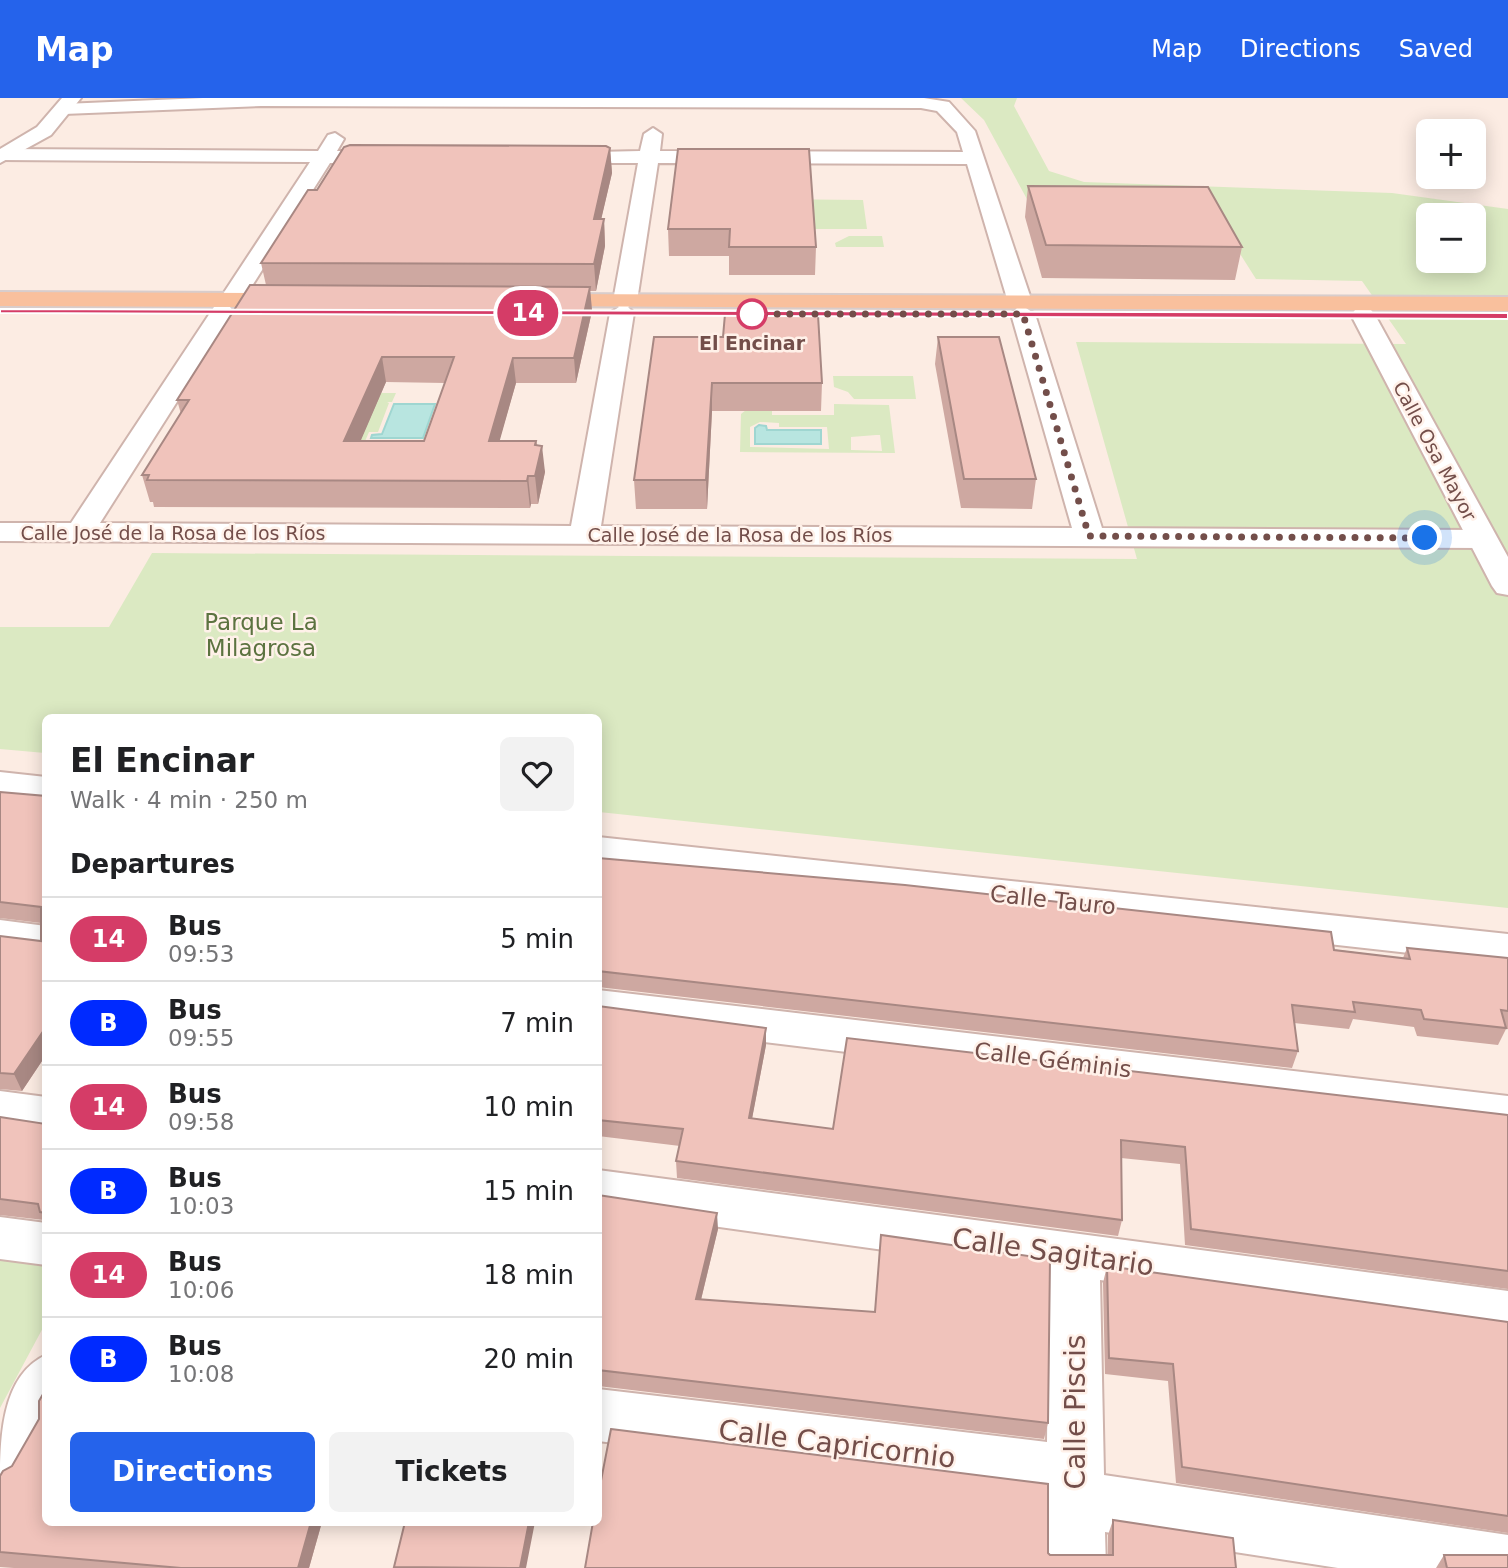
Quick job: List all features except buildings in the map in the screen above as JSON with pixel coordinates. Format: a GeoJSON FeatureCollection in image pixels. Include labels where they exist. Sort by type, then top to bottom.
{"type":"FeatureCollection","features":[{"type":"Feature","properties":{"kind":"main road"},"geometry":{"type":"LineString","coordinates":[[0,299],[227,306]]}},
{"type":"Feature","properties":{"kind":"main road"},"geometry":{"type":"LineString","coordinates":[[514,307],[1021,308],[1508,304]]}},
{"type":"Feature","properties":{"kind":"main road"},"geometry":{"type":"LineString","coordinates":[[0,312],[309,306]]}},
{"type":"Feature","properties":{"kind":"main road"},"geometry":{"type":"LineString","coordinates":[[1021,308],[1363,316],[1508,316]]}},
{"type":"Feature","properties":{"kind":"street"},"geometry":{"type":"LineString","coordinates":[[1,152],[40,112],[47,98]]}},
{"type":"Feature","properties":{"kind":"street"},"geometry":{"type":"LineString","coordinates":[[80,533],[359,102]]}},
{"type":"Feature","properties":{"kind":"street"},"geometry":{"type":"LineString","coordinates":[[1,152],[44,131],[68,103],[658,102],[920,103],[943,106],[966,131],[976,158],[1089,536]]}},
{"type":"Feature","properties":{"kind":"street"},"geometry":{"type":"LineString","coordinates":[[585,534],[658,102]]}},
{"type":"Feature","properties":{"kind":"street"},"geometry":{"type":"LineString","coordinates":[[1,152],[405,157]]}},
{"type":"Feature","properties":{"kind":"street"},"geometry":{"type":"LineString","coordinates":[[541,157],[976,158]]}},
{"type":"Feature","properties":{"kind":"street","name":"Calle Osa Mayor"},"geometry":{"type":"LineString","coordinates":[[1363,316],[1480,539],[1508,586]]}},
{"type":"Feature","properties":{"kind":"street","name":"Calle José de la Rosa de los Ríos"},"geometry":{"type":"LineString","coordinates":[[0,532],[1480,539]]}},
{"type":"Feature","properties":{"kind":"street"},"geometry":{"type":"LineString","coordinates":[[0,784],[42,789]]}},
{"type":"Feature","properties":{"kind":"street","name":"Calle Tauro"},"geometry":{"type":"LineString","coordinates":[[602,850],[1508,949]]}},
{"type":"Feature","properties":{"kind":"street"},"geometry":{"type":"LineString","coordinates":[[0,935],[42,940]]}},
{"type":"Feature","properties":{"kind":"street","name":"Calle Géminis"},"geometry":{"type":"LineString","coordinates":[[602,1006],[1508,1114]]}},
{"type":"Feature","properties":{"kind":"street"},"geometry":{"type":"LineString","coordinates":[[0,1109],[42,1114]]}},
{"type":"Feature","properties":{"kind":"street","name":"Calle Sagitario"},"geometry":{"type":"LineString","coordinates":[[602,1191],[1508,1314]]}},
{"type":"Feature","properties":{"kind":"street"},"geometry":{"type":"LineString","coordinates":[[0,1238],[42,1243]]}},
{"type":"Feature","properties":{"kind":"street","name":"Calle Piscis"},"geometry":{"type":"LineString","coordinates":[[1074,1255],[1076,1568]]}},
{"type":"Feature","properties":{"kind":"street"},"geometry":{"type":"LineString","coordinates":[[0,1462],[42,1387]]}},
{"type":"Feature","properties":{"kind":"street","name":"Calle Capricornio"},"geometry":{"type":"LineString","coordinates":[[602,1416],[1076,1486],[1508,1565]]}},
{"type":"Feature","properties":{"kind":"green space","name":"Parque La Milagrosa"},"geometry":{"type":"Polygon","coordinates":[[[961,98],[1017,98],[1014,106],[1049,171],[1084,182],[1392,193],[1464,203],[1416,203],[1416,273],[1486,273],[1486,206],[1508,209],[1508,908],[602,812],[602,714],[42,714],[42,753],[0,749],[0,627],[109,627],[152,553],[1137,559],[1076,342],[1406,344],[1362,281],[1256,279],[1209,205],[1028,201],[984,120],[961,98]]]}},
{"type":"Feature","properties":{"kind":"green space"},"geometry":{"type":"Polygon","coordinates":[[[748,199],[863,200],[867,229],[765,229],[748,199]]]}},
{"type":"Feature","properties":{"kind":"green space"},"geometry":{"type":"Polygon","coordinates":[[[849,236],[882,236],[884,247],[836,247],[835,243],[849,236]]]}},
{"type":"Feature","properties":{"kind":"green space"},"geometry":{"type":"Polygon","coordinates":[[[833,376],[913,376],[916,399],[854,399],[848,392],[834,387],[833,376]]]}},
{"type":"Feature","properties":{"kind":"green space"},"geometry":{"type":"Polygon","coordinates":[[[345,393],[396,393],[392,402],[387,402],[389,403],[378,432],[369,432],[363,446],[358,446],[345,393]]]}},
{"type":"Feature","properties":{"kind":"green space"},"geometry":{"type":"Polygon","coordinates":[[[772,404],[772,415],[834,415],[834,404],[889,405],[895,453],[740,452],[741,414],[746,410],[772,404]],[[760,422],[750,427],[750,447],[829,449],[827,427],[779,427],[779,423],[760,422]],[[880,435],[851,437],[851,450],[882,451],[880,435]]]}},
{"type":"Feature","properties":{"kind":"green space"},"geometry":{"type":"Polygon","coordinates":[[[0,1249],[42,1254],[42,1330],[0,1408],[0,1249]]]}},
{"type":"Feature","properties":{"kind":"water"},"geometry":{"type":"Polygon","coordinates":[[[394,404],[435,404],[423,438],[371,438],[372,435],[382,434],[394,404]]]}},
{"type":"Feature","properties":{"kind":"water"},"geometry":{"type":"Polygon","coordinates":[[[759,425],[766,426],[767,430],[821,430],[821,444],[755,444],[755,428],[759,425]]]}},
{"type":"Feature","properties":{"kind":"bus line","name":"14"},"geometry":{"type":"LineString","coordinates":[[0,312],[1508,316]]}},
{"type":"Feature","properties":{"kind":"place","name":"El Encinar"},"geometry":{"type":"Point","coordinates":[752,314]}},
{"type":"Feature","properties":{"kind":"route"},"geometry":{"type":"LineString","coordinates":[[752,314],[1023,314],[1089,536],[1425,538]]}}]}
